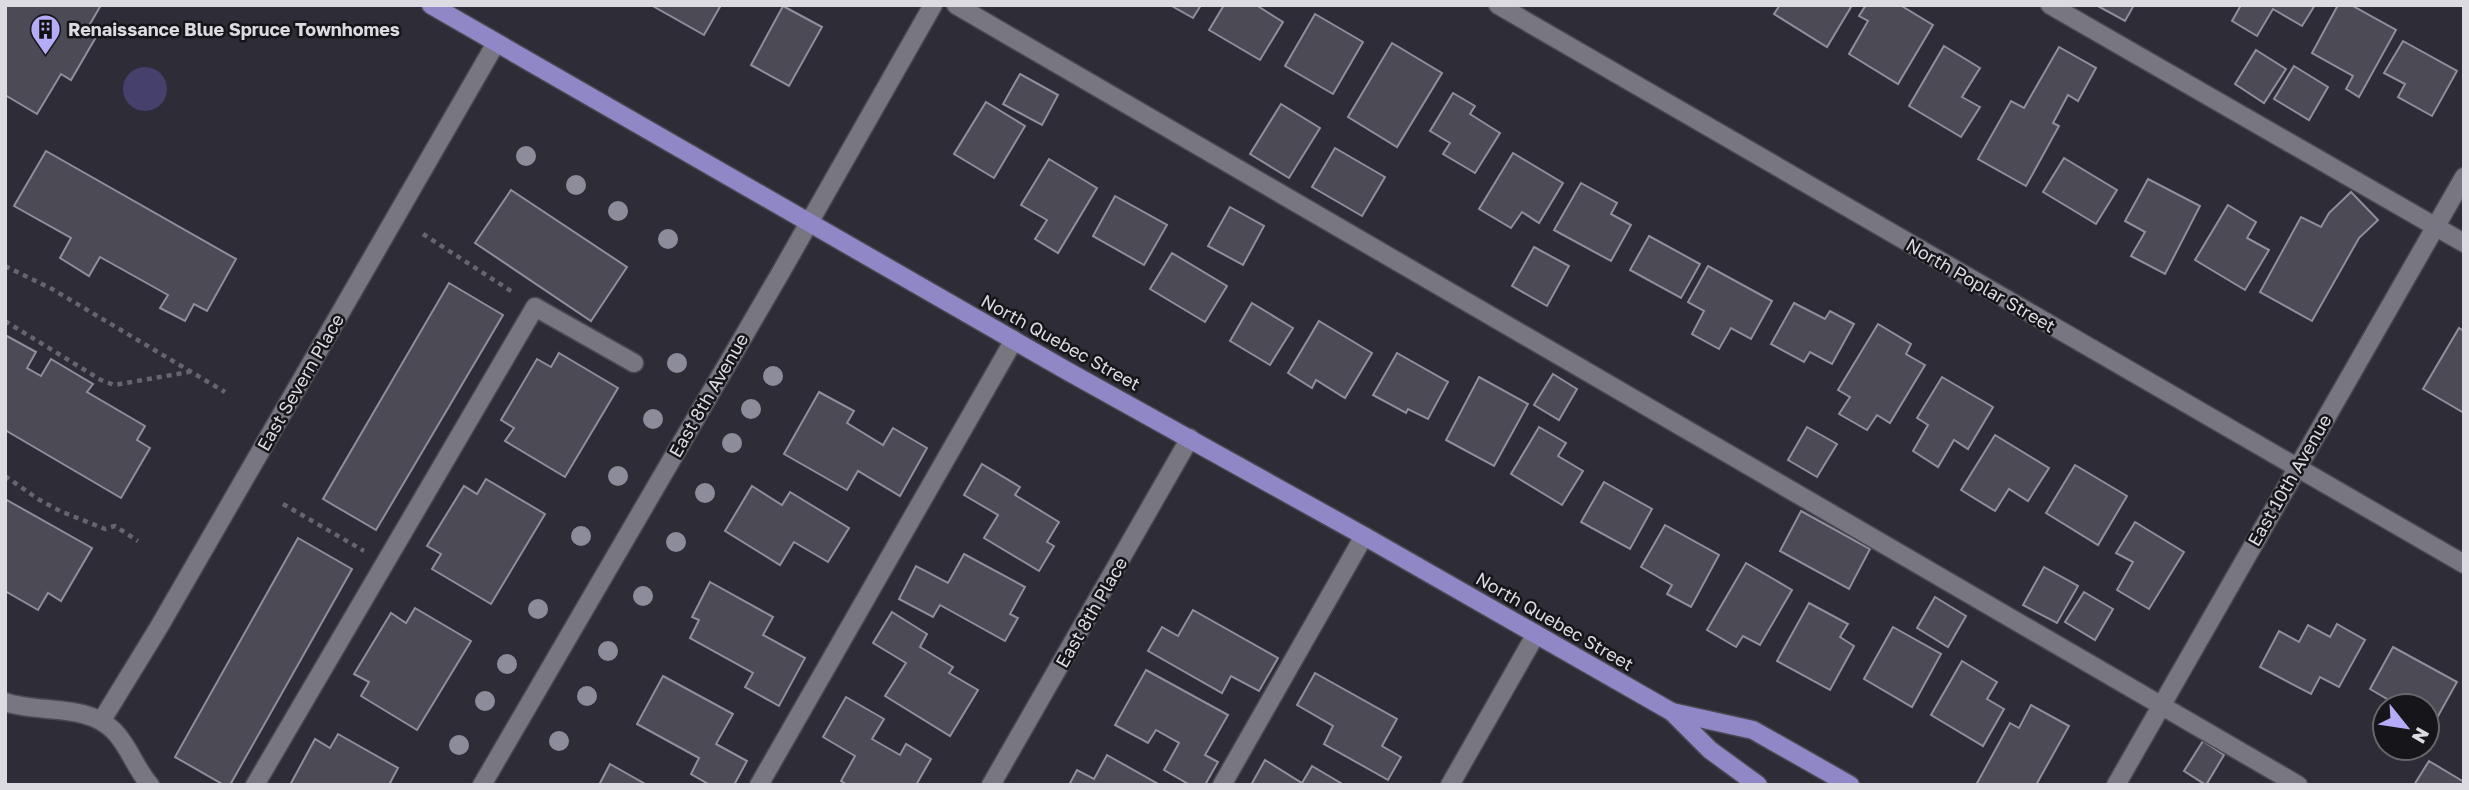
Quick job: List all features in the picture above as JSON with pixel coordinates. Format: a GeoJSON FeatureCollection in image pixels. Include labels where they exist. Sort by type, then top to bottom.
{"type":"FeatureCollection","features":[{"type":"Feature","properties":{"kind":"main road","name":"North Quebec Street"},"geometry":{"type":"LineString","coordinates":[[431,5],[1014,340],[1672,712],[1718,757],[1758,785]]}},
{"type":"Feature","properties":{"kind":"main road","name":"North Quebec Street"},"geometry":{"type":"LineString","coordinates":[[1672,712],[1752,730],[1773,739],[1850,785]]}},
{"type":"Feature","properties":{"kind":"street","name":"East 8th Avenue"},"geometry":{"type":"LineString","coordinates":[[482,785],[810,222],[933,5]]}},
{"type":"Feature","properties":{"kind":"street"},"geometry":{"type":"LineString","coordinates":[[956,5],[2298,785]]}},
{"type":"Feature","properties":{"kind":"street","name":"North Poplar Street"},"geometry":{"type":"LineString","coordinates":[[1499,5],[2464,564]]}},
{"type":"Feature","properties":{"kind":"street"},"geometry":{"type":"LineString","coordinates":[[2050,5],[2464,243]]}},
{"type":"Feature","properties":{"kind":"street","name":"East Severn Place"},"geometry":{"type":"LineString","coordinates":[[102,720],[159,627],[496,43]]}},
{"type":"Feature","properties":{"kind":"street","name":"East 10th Avenue"},"geometry":{"type":"LineString","coordinates":[[2116,785],[2159,705],[2464,177]]}},
{"type":"Feature","properties":{"kind":"street"},"geometry":{"type":"LineString","coordinates":[[255,785],[535,307],[634,363]]}},
{"type":"Feature","properties":{"kind":"street"},"geometry":{"type":"LineString","coordinates":[[760,785],[1014,340]]}},
{"type":"Feature","properties":{"kind":"street","name":"East 8th Place"},"geometry":{"type":"LineString","coordinates":[[991,785],[1190,438]]}},
{"type":"Feature","properties":{"kind":"street"},"geometry":{"type":"LineString","coordinates":[[1222,785],[1364,536]]}},
{"type":"Feature","properties":{"kind":"street"},"geometry":{"type":"LineString","coordinates":[[1450,785],[1536,634]]}},
{"type":"Feature","properties":{"kind":"street"},"geometry":{"type":"LineString","coordinates":[[5,702],[40,710],[89,715],[102,720],[122,740],[142,777],[150,785]]}},
{"type":"Feature","properties":{"kind":"path"},"geometry":{"type":"LineString","coordinates":[[423,234],[488,275]]}},
{"type":"Feature","properties":{"kind":"path"},"geometry":{"type":"LineString","coordinates":[[5,266],[52,289],[225,392]]}},
{"type":"Feature","properties":{"kind":"path"},"geometry":{"type":"LineString","coordinates":[[5,321],[101,380],[114,385],[191,372]]}},
{"type":"Feature","properties":{"kind":"path"},"geometry":{"type":"LineString","coordinates":[[5,476],[60,511],[105,529],[116,526],[138,541]]}},
{"type":"Feature","properties":{"kind":"path"},"geometry":{"type":"LineString","coordinates":[[283,504],[340,538]]}},
{"type":"Feature","properties":{"kind":"shaded area"},"geometry":{"type":"Polygon","coordinates":[[[145,67],[160,74],[167,89],[160,104],[145,111],[130,104],[123,89],[130,74],[145,67]]]}},
{"type":"Feature","properties":{"kind":"building","name":"Renaissance Blue Spruce Townhomes"},"geometry":{"type":"Polygon","coordinates":[[[5,5],[101,5],[86,31],[96,37],[71,80],[61,74],[37,114],[5,95],[5,5]]]}},
{"type":"Feature","properties":{"kind":"building"},"geometry":{"type":"Polygon","coordinates":[[[651,5],[721,5],[704,35],[651,5]]]}},
{"type":"Feature","properties":{"kind":"building"},"geometry":{"type":"Polygon","coordinates":[[[1170,5],[1201,5],[1193,18],[1170,5]]]}},
{"type":"Feature","properties":{"kind":"building"},"geometry":{"type":"Polygon","coordinates":[[[1224,5],[1256,5],[1283,22],[1260,60],[1209,30],[1224,5]]]}},
{"type":"Feature","properties":{"kind":"building"},"geometry":{"type":"Polygon","coordinates":[[[1780,5],[1851,7],[1827,47],[1774,14],[1780,5]]]}},
{"type":"Feature","properties":{"kind":"building"},"geometry":{"type":"Polygon","coordinates":[[[1866,5],[1900,5],[1933,25],[1898,84],[1849,54],[1868,21],[1859,16],[1866,5]]]}},
{"type":"Feature","properties":{"kind":"building"},"geometry":{"type":"Polygon","coordinates":[[[2096,5],[2134,5],[2125,21],[2096,5]]]}},
{"type":"Feature","properties":{"kind":"building"},"geometry":{"type":"Polygon","coordinates":[[[2241,5],[2315,5],[2302,26],[2273,9],[2257,36],[2232,21],[2241,5]]]}},
{"type":"Feature","properties":{"kind":"building"},"geometry":{"type":"Polygon","coordinates":[[[2338,5],[2351,5],[2396,30],[2359,97],[2346,89],[2353,76],[2312,53],[2338,5]]]}},
{"type":"Feature","properties":{"kind":"building"},"geometry":{"type":"Polygon","coordinates":[[[783,6],[822,27],[789,86],[751,65],[783,6]]]}},
{"type":"Feature","properties":{"kind":"building"},"geometry":{"type":"Polygon","coordinates":[[[1315,14],[1363,42],[1333,94],[1285,66],[1315,14]]]}},
{"type":"Feature","properties":{"kind":"building"},"geometry":{"type":"Polygon","coordinates":[[[2403,41],[2457,71],[2432,116],[2398,97],[2405,84],[2384,73],[2403,41]]]}},
{"type":"Feature","properties":{"kind":"building"},"geometry":{"type":"Polygon","coordinates":[[[1392,43],[1442,73],[1397,147],[1348,117],[1392,43]]]}},
{"type":"Feature","properties":{"kind":"building"},"geometry":{"type":"Polygon","coordinates":[[[1944,46],[1980,68],[1962,97],[1980,107],[1961,137],[1909,106],[1944,46]]]}},
{"type":"Feature","properties":{"kind":"building"},"geometry":{"type":"Polygon","coordinates":[[[2059,47],[2096,68],[2078,101],[2068,95],[2053,123],[2059,126],[2026,186],[1978,159],[2011,101],[2024,108],[2059,47]]]}},
{"type":"Feature","properties":{"kind":"building"},"geometry":{"type":"Polygon","coordinates":[[[2256,50],[2286,69],[2264,103],[2235,84],[2256,50]]]}},
{"type":"Feature","properties":{"kind":"building"},"geometry":{"type":"Polygon","coordinates":[[[2294,66],[2328,87],[2309,120],[2274,99],[2294,66]]]}},
{"type":"Feature","properties":{"kind":"building"},"geometry":{"type":"Polygon","coordinates":[[[1020,74],[1058,95],[1042,125],[1003,104],[1020,74]]]}},
{"type":"Feature","properties":{"kind":"building"},"geometry":{"type":"Polygon","coordinates":[[[1453,93],[1475,106],[1470,114],[1500,133],[1475,173],[1443,154],[1450,143],[1430,131],[1453,93]]]}},
{"type":"Feature","properties":{"kind":"building"},"geometry":{"type":"Polygon","coordinates":[[[986,102],[1025,126],[994,178],[954,154],[986,102]]]}},
{"type":"Feature","properties":{"kind":"building"},"geometry":{"type":"Polygon","coordinates":[[[1281,104],[1320,128],[1289,178],[1250,154],[1281,104]]]}},
{"type":"Feature","properties":{"kind":"building"},"geometry":{"type":"Polygon","coordinates":[[[1335,148],[1385,177],[1362,216],[1312,187],[1335,148]]]}},
{"type":"Feature","properties":{"kind":"building"},"geometry":{"type":"Polygon","coordinates":[[[46,151],[236,259],[207,311],[194,304],[185,321],[160,308],[168,295],[100,257],[89,276],[60,258],[71,238],[14,206],[46,151]]]}},
{"type":"Feature","properties":{"kind":"building"},"geometry":{"type":"Polygon","coordinates":[[[1513,153],[1563,183],[1539,223],[1522,212],[1511,228],[1479,209],[1513,153]]]}},
{"type":"Feature","properties":{"kind":"building"},"geometry":{"type":"Polygon","coordinates":[[[2064,158],[2117,190],[2096,224],[2043,192],[2064,158]]]}},
{"type":"Feature","properties":{"kind":"building"},"geometry":{"type":"Polygon","coordinates":[[[1049,159],[1097,188],[1058,253],[1035,239],[1047,220],[1021,205],[1049,159]]]}},
{"type":"Feature","properties":{"kind":"building"},"geometry":{"type":"Polygon","coordinates":[[[2148,179],[2200,206],[2165,274],[2131,256],[2145,232],[2125,221],[2148,179]]]}},
{"type":"Feature","properties":{"kind":"building"},"geometry":{"type":"Polygon","coordinates":[[[1581,183],[1617,203],[1611,214],[1631,225],[1611,261],[1554,230],[1581,183]]]}},
{"type":"Feature","properties":{"kind":"building"},"geometry":{"type":"Polygon","coordinates":[[[511,190],[627,267],[591,321],[475,243],[511,190]]]}},
{"type":"Feature","properties":{"kind":"building"},"geometry":{"type":"Polygon","coordinates":[[[2351,192],[2378,220],[2359,238],[2312,321],[2260,292],[2301,217],[2321,227],[2329,213],[2351,192]]]}},
{"type":"Feature","properties":{"kind":"building"},"geometry":{"type":"Polygon","coordinates":[[[1115,196],[1167,225],[1144,265],[1093,236],[1115,196]]]}},
{"type":"Feature","properties":{"kind":"building"},"geometry":{"type":"Polygon","coordinates":[[[2228,205],[2256,222],[2247,238],[2269,250],[2245,290],[2195,260],[2228,205]]]}},
{"type":"Feature","properties":{"kind":"building"},"geometry":{"type":"Polygon","coordinates":[[[1230,207],[1264,226],[1243,265],[1208,246],[1230,207]]]}},
{"type":"Feature","properties":{"kind":"building"},"geometry":{"type":"Polygon","coordinates":[[[1649,236],[1700,264],[1681,298],[1630,270],[1649,236]]]}},
{"type":"Feature","properties":{"kind":"building"},"geometry":{"type":"Polygon","coordinates":[[[1534,247],[1569,266],[1547,306],[1512,286],[1534,247]]]}},
{"type":"Feature","properties":{"kind":"building"},"geometry":{"type":"Polygon","coordinates":[[[1172,253],[1227,286],[1205,322],[1150,289],[1172,253]]]}},
{"type":"Feature","properties":{"kind":"building"},"geometry":{"type":"Polygon","coordinates":[[[1708,266],[1772,301],[1751,339],[1731,328],[1719,349],[1692,334],[1704,311],[1688,302],[1708,266]]]}},
{"type":"Feature","properties":{"kind":"building"},"geometry":{"type":"Polygon","coordinates":[[[449,283],[503,315],[376,530],[323,499],[449,283]]]}},
{"type":"Feature","properties":{"kind":"building"},"geometry":{"type":"Polygon","coordinates":[[[1252,303],[1293,328],[1270,365],[1230,341],[1252,303]]]}},
{"type":"Feature","properties":{"kind":"building"},"geometry":{"type":"Polygon","coordinates":[[[1794,303],[1825,319],[1830,311],[1854,324],[1832,364],[1810,352],[1804,362],[1771,344],[1794,303]]]}},
{"type":"Feature","properties":{"kind":"building"},"geometry":{"type":"Polygon","coordinates":[[[1319,321],[1372,353],[1345,398],[1316,380],[1312,388],[1288,373],[1319,321]]]}},
{"type":"Feature","properties":{"kind":"building"},"geometry":{"type":"Polygon","coordinates":[[[1878,324],[1911,344],[1906,354],[1925,365],[1890,423],[1877,415],[1867,430],[1839,414],[1850,397],[1838,390],[1878,324]]]}},
{"type":"Feature","properties":{"kind":"building"},"geometry":{"type":"Polygon","coordinates":[[[2459,328],[2464,331],[2464,413],[2423,389],[2459,328]]]}},
{"type":"Feature","properties":{"kind":"building"},"geometry":{"type":"Polygon","coordinates":[[[5,335],[36,352],[27,368],[41,376],[51,359],[93,384],[87,392],[145,426],[137,440],[150,448],[121,498],[5,430],[5,335]]]}},
{"type":"Feature","properties":{"kind":"building"},"geometry":{"type":"Polygon","coordinates":[[[559,353],[618,388],[565,477],[505,441],[514,428],[501,420],[537,359],[551,367],[559,353]]]}},
{"type":"Feature","properties":{"kind":"building"},"geometry":{"type":"Polygon","coordinates":[[[1397,353],[1448,382],[1428,419],[1408,409],[1406,413],[1373,395],[1397,353]]]}},
{"type":"Feature","properties":{"kind":"building"},"geometry":{"type":"Polygon","coordinates":[[[1553,374],[1577,389],[1559,420],[1534,405],[1553,374]]]}},
{"type":"Feature","properties":{"kind":"building"},"geometry":{"type":"Polygon","coordinates":[[[1479,377],[1528,404],[1494,466],[1446,440],[1479,377]]]}},
{"type":"Feature","properties":{"kind":"building"},"geometry":{"type":"Polygon","coordinates":[[[1942,377],[1993,407],[1968,449],[1954,440],[1938,467],[1913,451],[1928,425],[1917,418],[1942,377]]]}},
{"type":"Feature","properties":{"kind":"building"},"geometry":{"type":"Polygon","coordinates":[[[819,392],[854,411],[847,423],[883,445],[893,428],[927,448],[900,496],[858,471],[847,490],[784,454],[819,392]]]}},
{"type":"Feature","properties":{"kind":"building"},"geometry":{"type":"Polygon","coordinates":[[[1539,427],[1566,443],[1558,456],[1583,471],[1562,505],[1511,474],[1539,427]]]}},
{"type":"Feature","properties":{"kind":"building"},"geometry":{"type":"Polygon","coordinates":[[[1807,427],[1837,444],[1817,477],[1788,460],[1807,427]]]}},
{"type":"Feature","properties":{"kind":"building"},"geometry":{"type":"Polygon","coordinates":[[[1995,435],[2049,468],[2028,501],[2009,489],[1995,511],[1961,490],[1995,435]]]}},
{"type":"Feature","properties":{"kind":"building"},"geometry":{"type":"Polygon","coordinates":[[[982,464],[1020,487],[1015,495],[1059,522],[1047,542],[1054,546],[1039,571],[984,538],[998,515],[964,495],[982,464]]]}},
{"type":"Feature","properties":{"kind":"building"},"geometry":{"type":"Polygon","coordinates":[[[2075,465],[2127,496],[2098,545],[2046,513],[2075,465]]]}},
{"type":"Feature","properties":{"kind":"building"},"geometry":{"type":"Polygon","coordinates":[[[486,479],[545,514],[491,604],[432,569],[441,554],[427,546],[464,486],[477,494],[486,479]]]}},
{"type":"Feature","properties":{"kind":"building"},"geometry":{"type":"Polygon","coordinates":[[[1604,482],[1652,509],[1630,549],[1581,522],[1604,482]]]}},
{"type":"Feature","properties":{"kind":"building"},"geometry":{"type":"Polygon","coordinates":[[[752,486],[782,505],[790,492],[849,528],[828,562],[794,542],[780,565],[725,531],[752,486]]]}},
{"type":"Feature","properties":{"kind":"building"},"geometry":{"type":"Polygon","coordinates":[[[5,499],[92,548],[61,601],[48,593],[38,610],[5,591],[5,499]]]}},
{"type":"Feature","properties":{"kind":"building"},"geometry":{"type":"Polygon","coordinates":[[[1801,511],[1870,549],[1849,589],[1780,551],[1801,511]]]}},
{"type":"Feature","properties":{"kind":"building"},"geometry":{"type":"Polygon","coordinates":[[[2135,522],[2184,552],[2149,609],[2117,590],[2133,562],[2116,553],[2135,522]]]}},
{"type":"Feature","properties":{"kind":"building"},"geometry":{"type":"Polygon","coordinates":[[[1665,525],[1719,555],[1691,607],[1667,594],[1672,585],[1641,567],[1665,525]]]}},
{"type":"Feature","properties":{"kind":"building"},"geometry":{"type":"Polygon","coordinates":[[[298,538],[352,569],[230,785],[224,785],[175,757],[298,538]]]}},
{"type":"Feature","properties":{"kind":"building"},"geometry":{"type":"Polygon","coordinates":[[[964,554],[1025,587],[1010,614],[1018,618],[1005,641],[940,605],[933,617],[899,599],[916,566],[948,583],[964,554]]]}},
{"type":"Feature","properties":{"kind":"building"},"geometry":{"type":"Polygon","coordinates":[[[1746,563],[1792,590],[1760,645],[1743,636],[1736,647],[1707,630],[1746,563]]]}},
{"type":"Feature","properties":{"kind":"building"},"geometry":{"type":"Polygon","coordinates":[[[2044,567],[2078,586],[2057,623],[2023,605],[2044,567]]]}},
{"type":"Feature","properties":{"kind":"building"},"geometry":{"type":"Polygon","coordinates":[[[710,582],[773,617],[763,635],[805,658],[779,706],[745,687],[753,673],[690,638],[699,620],[692,617],[710,582]]]}},
{"type":"Feature","properties":{"kind":"building"},"geometry":{"type":"Polygon","coordinates":[[[2084,592],[2113,609],[2095,640],[2065,622],[2084,592]]]}},
{"type":"Feature","properties":{"kind":"building"},"geometry":{"type":"Polygon","coordinates":[[[1935,597],[1966,616],[1948,647],[1917,628],[1935,597]]]}},
{"type":"Feature","properties":{"kind":"building"},"geometry":{"type":"Polygon","coordinates":[[[1809,603],[1848,624],[1840,637],[1854,646],[1830,690],[1777,661],[1809,603]]]}},
{"type":"Feature","properties":{"kind":"building"},"geometry":{"type":"Polygon","coordinates":[[[415,608],[471,641],[417,730],[361,696],[369,682],[354,674],[391,613],[406,623],[415,608]]]}},
{"type":"Feature","properties":{"kind":"building"},"geometry":{"type":"Polygon","coordinates":[[[1193,610],[1278,658],[1259,691],[1231,676],[1222,693],[1148,651],[1162,627],[1178,636],[1193,610]]]}},
{"type":"Feature","properties":{"kind":"building"},"geometry":{"type":"Polygon","coordinates":[[[892,612],[927,634],[920,647],[953,667],[949,673],[978,690],[950,736],[885,696],[906,663],[873,643],[892,612]]]}},
{"type":"Feature","properties":{"kind":"building"},"geometry":{"type":"Polygon","coordinates":[[[2337,624],[2365,640],[2339,687],[2320,677],[2311,694],[2260,667],[2279,631],[2299,642],[2308,625],[2330,637],[2337,624]]]}},
{"type":"Feature","properties":{"kind":"building"},"geometry":{"type":"Polygon","coordinates":[[[1893,627],[1941,654],[1912,707],[1864,679],[1893,627]]]}},
{"type":"Feature","properties":{"kind":"building"},"geometry":{"type":"Polygon","coordinates":[[[2393,647],[2457,682],[2441,711],[2441,692],[2375,692],[2370,689],[2393,647]]]}},
{"type":"Feature","properties":{"kind":"building"},"geometry":{"type":"Polygon","coordinates":[[[1962,661],[1997,682],[1987,699],[2004,709],[1983,746],[1931,715],[1962,661]]]}},
{"type":"Feature","properties":{"kind":"building"},"geometry":{"type":"Polygon","coordinates":[[[1146,670],[1228,715],[1205,755],[1218,762],[1205,785],[1190,785],[1164,770],[1179,743],[1156,730],[1148,743],[1115,725],[1146,670]]]}},
{"type":"Feature","properties":{"kind":"building"},"geometry":{"type":"Polygon","coordinates":[[[1315,673],[1397,719],[1382,746],[1401,757],[1388,780],[1324,744],[1333,726],[1297,705],[1315,673]]]}},
{"type":"Feature","properties":{"kind":"building"},"geometry":{"type":"Polygon","coordinates":[[[663,676],[733,714],[716,744],[747,761],[734,785],[710,785],[691,774],[699,758],[637,724],[663,676]]]}},
{"type":"Feature","properties":{"kind":"building"},"geometry":{"type":"Polygon","coordinates":[[[846,697],[884,719],[872,739],[900,755],[906,744],[931,759],[916,785],[848,785],[841,781],[855,756],[823,737],[846,697]]]}},
{"type":"Feature","properties":{"kind":"building"},"geometry":{"type":"Polygon","coordinates":[[[2031,705],[2069,726],[2036,785],[1976,785],[2010,723],[2019,728],[2031,705]]]}},
{"type":"Feature","properties":{"kind":"building"},"geometry":{"type":"Polygon","coordinates":[[[338,734],[398,768],[389,785],[290,785],[315,739],[330,748],[338,734]]]}},
{"type":"Feature","properties":{"kind":"building"},"geometry":{"type":"Polygon","coordinates":[[[2203,741],[2224,755],[2206,785],[2184,771],[2203,741]]]}},
{"type":"Feature","properties":{"kind":"building"},"geometry":{"type":"Polygon","coordinates":[[[1107,755],[1160,785],[1069,785],[1077,770],[1094,779],[1107,755]]]}},
{"type":"Feature","properties":{"kind":"building"},"geometry":{"type":"Polygon","coordinates":[[[1265,760],[1302,783],[1312,766],[1344,785],[1251,785],[1265,760]]]}},
{"type":"Feature","properties":{"kind":"building"},"geometry":{"type":"Polygon","coordinates":[[[2428,762],[2464,782],[2464,785],[2414,785],[2428,762]]]}},
{"type":"Feature","properties":{"kind":"building"},"geometry":{"type":"Polygon","coordinates":[[[610,764],[647,785],[599,785],[610,764]]]}},
{"type":"Feature","properties":{"kind":"place","name":"Renaissance Blue Spruce Townhomes"},"geometry":{"type":"Point","coordinates":[45,56]}}]}
